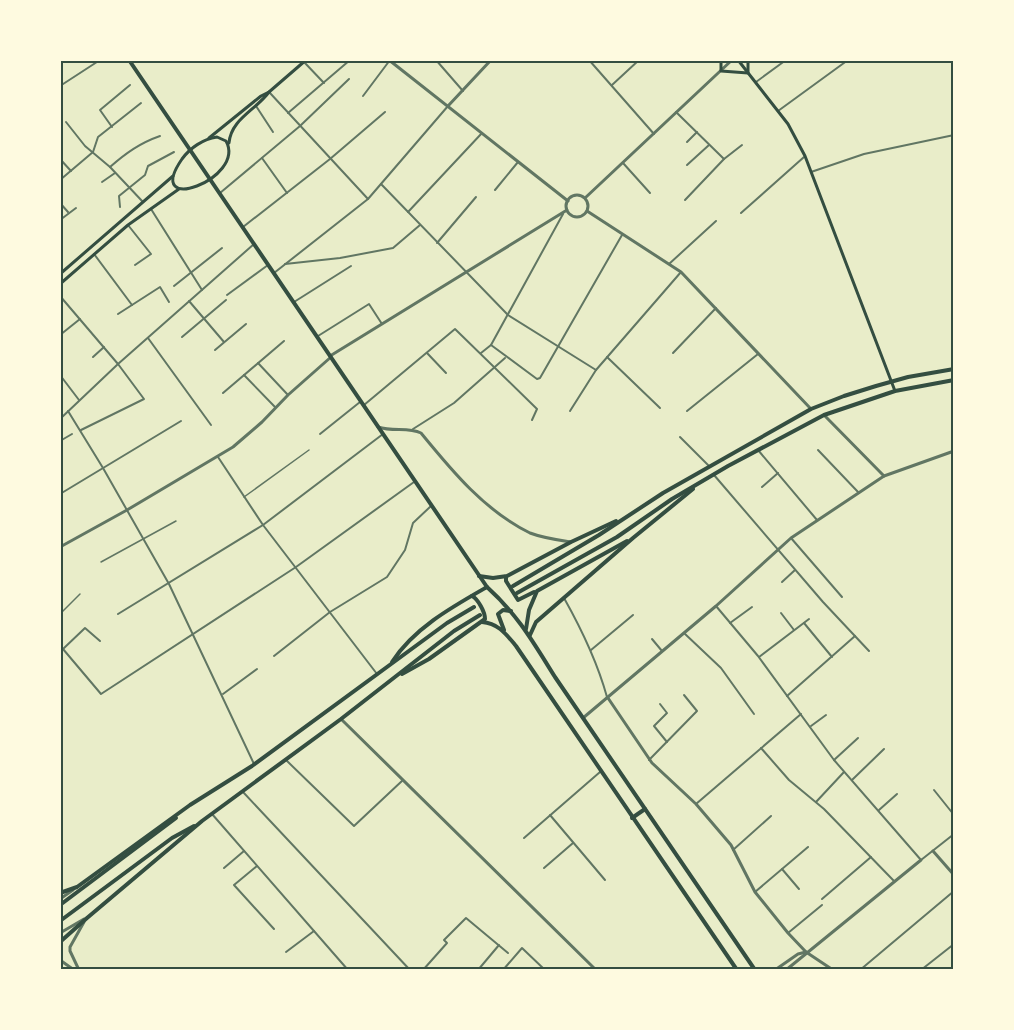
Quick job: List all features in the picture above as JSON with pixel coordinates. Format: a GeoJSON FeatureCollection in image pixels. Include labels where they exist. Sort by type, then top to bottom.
{"type":"FeatureCollection","features":[{"type":"Feature","properties":{"kind":"main road"},"geometry":{"type":"LineString","coordinates":[[129,60],[479,576],[526,629],[555,677],[755,970]]}},
{"type":"Feature","properties":{"kind":"main road"},"geometry":{"type":"LineString","coordinates":[[721,60],[721,71],[748,73]]}},
{"type":"Feature","properties":{"kind":"main road"},"geometry":{"type":"LineString","coordinates":[[738,60],[788,124],[805,156],[895,391]]}},
{"type":"Feature","properties":{"kind":"main road"},"geometry":{"type":"LineString","coordinates":[[748,60],[748,73]]}},
{"type":"Feature","properties":{"kind":"main road"},"geometry":{"type":"LineString","coordinates":[[60,284],[128,225],[180,189],[194,188],[210,179],[226,160],[230,134],[235,125],[305,61]]}},
{"type":"Feature","properties":{"kind":"main road"},"geometry":{"type":"LineString","coordinates":[[60,274],[174,175],[190,150],[269,92]]}},
{"type":"Feature","properties":{"kind":"main road"},"geometry":{"type":"LineString","coordinates":[[209,138],[222,139],[229,145]]}},
{"type":"Feature","properties":{"kind":"main road"},"geometry":{"type":"LineString","coordinates":[[174,175],[174,183],[180,189]]}},
{"type":"Feature","properties":{"kind":"main road"},"geometry":{"type":"LineString","coordinates":[[513,586],[709,466],[811,409],[844,396],[892,382],[954,369]]}},
{"type":"Feature","properties":{"kind":"main road"},"geometry":{"type":"LineString","coordinates":[[518,594],[617,537],[672,499],[824,415],[895,391],[954,380]]}},
{"type":"Feature","properties":{"kind":"main road"},"geometry":{"type":"LineString","coordinates":[[530,636],[536,622],[703,481]]}},
{"type":"Feature","properties":{"kind":"main road"},"geometry":{"type":"LineString","coordinates":[[479,576],[493,578],[507,576],[571,542],[623,519]]}},
{"type":"Feature","properties":{"kind":"main road"},"geometry":{"type":"LineString","coordinates":[[507,576],[506,582],[518,600],[633,538]]}},
{"type":"Feature","properties":{"kind":"main road"},"geometry":{"type":"LineString","coordinates":[[389,666],[404,644],[442,614],[487,587]]}},
{"type":"Feature","properties":{"kind":"main road"},"geometry":{"type":"LineString","coordinates":[[526,629],[529,609],[537,591]]}},
{"type":"Feature","properties":{"kind":"main road"},"geometry":{"type":"LineString","coordinates":[[396,676],[429,659],[485,619],[485,615],[472,596]]}},
{"type":"Feature","properties":{"kind":"main road"},"geometry":{"type":"LineString","coordinates":[[60,893],[74,889],[190,805],[255,764],[447,623],[474,607]]}},
{"type":"Feature","properties":{"kind":"main road"},"geometry":{"type":"LineString","coordinates":[[511,611],[503,610],[498,614],[509,637],[737,970]]}},
{"type":"Feature","properties":{"kind":"main road"},"geometry":{"type":"LineString","coordinates":[[60,942],[202,821],[342,719],[454,631],[480,615]]}},
{"type":"Feature","properties":{"kind":"main road"},"geometry":{"type":"LineString","coordinates":[[482,622],[494,624],[509,637]]}},
{"type":"Feature","properties":{"kind":"main road"},"geometry":{"type":"LineString","coordinates":[[60,905],[166,827],[190,805]]}},
{"type":"Feature","properties":{"kind":"main road"},"geometry":{"type":"LineString","coordinates":[[632,818],[645,809]]}},
{"type":"Feature","properties":{"kind":"main road"},"geometry":{"type":"LineString","coordinates":[[60,921],[172,838],[202,821]]}},
{"type":"Feature","properties":{"kind":"street"},"geometry":{"type":"LineString","coordinates":[[60,86],[100,60]]}},
{"type":"Feature","properties":{"kind":"street"},"geometry":{"type":"LineString","coordinates":[[288,114],[350,60]]}},
{"type":"Feature","properties":{"kind":"street"},"geometry":{"type":"LineString","coordinates":[[363,96],[389,60],[568,201]]}},
{"type":"Feature","properties":{"kind":"street"},"geometry":{"type":"LineString","coordinates":[[436,60],[463,91]]}},
{"type":"Feature","properties":{"kind":"street"},"geometry":{"type":"LineString","coordinates":[[274,273],[368,199],[491,60]]}},
{"type":"Feature","properties":{"kind":"street"},"geometry":{"type":"LineString","coordinates":[[589,60],[654,134]]}},
{"type":"Feature","properties":{"kind":"street"},"geometry":{"type":"LineString","coordinates":[[612,85],[639,60]]}},
{"type":"Feature","properties":{"kind":"street"},"geometry":{"type":"LineString","coordinates":[[585,198],[732,60]]}},
{"type":"Feature","properties":{"kind":"street"},"geometry":{"type":"LineString","coordinates":[[756,82],[786,60]]}},
{"type":"Feature","properties":{"kind":"street"},"geometry":{"type":"LineString","coordinates":[[778,111],[848,60]]}},
{"type":"Feature","properties":{"kind":"street"},"geometry":{"type":"LineString","coordinates":[[305,61],[324,84]]}},
{"type":"Feature","properties":{"kind":"street"},"geometry":{"type":"LineString","coordinates":[[220,192],[300,126],[349,79]]}},
{"type":"Feature","properties":{"kind":"street"},"geometry":{"type":"LineString","coordinates":[[112,127],[100,110],[130,85]]}},
{"type":"Feature","properties":{"kind":"street"},"geometry":{"type":"LineString","coordinates":[[269,92],[368,199]]}},
{"type":"Feature","properties":{"kind":"street"},"geometry":{"type":"LineString","coordinates":[[60,180],[93,152],[98,137],[141,103]]}},
{"type":"Feature","properties":{"kind":"street"},"geometry":{"type":"LineString","coordinates":[[256,106],[273,132]]}},
{"type":"Feature","properties":{"kind":"street"},"geometry":{"type":"LineString","coordinates":[[243,227],[330,159],[385,112]]}},
{"type":"Feature","properties":{"kind":"street"},"geometry":{"type":"LineString","coordinates":[[676,112],[724,159]]}},
{"type":"Feature","properties":{"kind":"street"},"geometry":{"type":"LineString","coordinates":[[66,122],[85,146],[110,167],[143,202]]}},
{"type":"Feature","properties":{"kind":"street"},"geometry":{"type":"LineString","coordinates":[[687,142],[697,132]]}},
{"type":"Feature","properties":{"kind":"street"},"geometry":{"type":"LineString","coordinates":[[408,212],[482,133]]}},
{"type":"Feature","properties":{"kind":"street"},"geometry":{"type":"LineString","coordinates":[[812,172],[864,154],[954,135]]}},
{"type":"Feature","properties":{"kind":"street"},"geometry":{"type":"LineString","coordinates":[[110,167],[134,147],[160,136]]}},
{"type":"Feature","properties":{"kind":"street"},"geometry":{"type":"LineString","coordinates":[[687,165],[709,145]]}},
{"type":"Feature","properties":{"kind":"street"},"geometry":{"type":"LineString","coordinates":[[685,200],[724,159],[742,145]]}},
{"type":"Feature","properties":{"kind":"street"},"geometry":{"type":"LineString","coordinates":[[120,207],[119,196],[145,175],[148,166],[174,152]]}},
{"type":"Feature","properties":{"kind":"street"},"geometry":{"type":"LineString","coordinates":[[741,213],[805,156]]}},
{"type":"Feature","properties":{"kind":"street"},"geometry":{"type":"LineString","coordinates":[[262,158],[286,193]]}},
{"type":"Feature","properties":{"kind":"street"},"geometry":{"type":"LineString","coordinates":[[60,159],[71,171]]}},
{"type":"Feature","properties":{"kind":"street"},"geometry":{"type":"LineString","coordinates":[[495,190],[518,162]]}},
{"type":"Feature","properties":{"kind":"street"},"geometry":{"type":"LineString","coordinates":[[623,163],[650,193]]}},
{"type":"Feature","properties":{"kind":"street"},"geometry":{"type":"LineString","coordinates":[[102,182],[115,173]]}},
{"type":"Feature","properties":{"kind":"street"},"geometry":{"type":"LineString","coordinates":[[381,184],[508,315],[596,370]]}},
{"type":"Feature","properties":{"kind":"street"},"geometry":{"type":"LineString","coordinates":[[480,354],[491,345],[566,211],[568,201],[576,195],[585,198],[588,204],[587,211],[582,216],[575,217],[566,211]]}},
{"type":"Feature","properties":{"kind":"street"},"geometry":{"type":"LineString","coordinates":[[437,243],[476,197]]}},
{"type":"Feature","properties":{"kind":"street"},"geometry":{"type":"LineString","coordinates":[[60,203],[69,213]]}},
{"type":"Feature","properties":{"kind":"street"},"geometry":{"type":"LineString","coordinates":[[60,220],[76,208]]}},
{"type":"Feature","properties":{"kind":"street"},"geometry":{"type":"LineString","coordinates":[[151,209],[202,290]]}},
{"type":"Feature","properties":{"kind":"street"},"geometry":{"type":"LineString","coordinates":[[60,547],[62,542],[127,510],[218,457],[248,434],[331,357],[566,211]]}},
{"type":"Feature","properties":{"kind":"street"},"geometry":{"type":"LineString","coordinates":[[587,211],[681,272],[811,409]]}},
{"type":"Feature","properties":{"kind":"street"},"geometry":{"type":"LineString","coordinates":[[669,264],[716,221]]}},
{"type":"Feature","properties":{"kind":"street"},"geometry":{"type":"LineString","coordinates":[[128,225],[151,254],[135,265]]}},
{"type":"Feature","properties":{"kind":"street"},"geometry":{"type":"LineString","coordinates":[[285,264],[340,258],[393,248],[420,225]]}},
{"type":"Feature","properties":{"kind":"street"},"geometry":{"type":"LineString","coordinates":[[491,345],[538,379],[559,347],[582,302],[623,234]]}},
{"type":"Feature","properties":{"kind":"street"},"geometry":{"type":"LineString","coordinates":[[60,419],[118,363],[255,244]]}},
{"type":"Feature","properties":{"kind":"street"},"geometry":{"type":"LineString","coordinates":[[174,286],[222,248]]}},
{"type":"Feature","properties":{"kind":"street"},"geometry":{"type":"LineString","coordinates":[[94,254],[132,305]]}},
{"type":"Feature","properties":{"kind":"street"},"geometry":{"type":"LineString","coordinates":[[226,294],[268,264]]}},
{"type":"Feature","properties":{"kind":"street"},"geometry":{"type":"LineString","coordinates":[[294,303],[351,266]]}},
{"type":"Feature","properties":{"kind":"street"},"geometry":{"type":"LineString","coordinates":[[570,411],[596,370],[681,272]]}},
{"type":"Feature","properties":{"kind":"street"},"geometry":{"type":"LineString","coordinates":[[118,314],[160,287],[169,302]]}},
{"type":"Feature","properties":{"kind":"street"},"geometry":{"type":"LineString","coordinates":[[60,296],[118,363],[144,399],[80,431]]}},
{"type":"Feature","properties":{"kind":"street"},"geometry":{"type":"LineString","coordinates":[[182,337],[226,300]]}},
{"type":"Feature","properties":{"kind":"street"},"geometry":{"type":"LineString","coordinates":[[189,301],[224,342]]}},
{"type":"Feature","properties":{"kind":"street"},"geometry":{"type":"LineString","coordinates":[[317,337],[369,304],[382,324]]}},
{"type":"Feature","properties":{"kind":"street"},"geometry":{"type":"LineString","coordinates":[[673,353],[716,308]]}},
{"type":"Feature","properties":{"kind":"street"},"geometry":{"type":"LineString","coordinates":[[60,335],[80,319]]}},
{"type":"Feature","properties":{"kind":"street"},"geometry":{"type":"LineString","coordinates":[[215,350],[246,324]]}},
{"type":"Feature","properties":{"kind":"street"},"geometry":{"type":"LineString","coordinates":[[320,434],[452,330],[457,329],[494,369],[537,409],[532,420]]}},
{"type":"Feature","properties":{"kind":"street"},"geometry":{"type":"LineString","coordinates":[[148,338],[211,425]]}},
{"type":"Feature","properties":{"kind":"street"},"geometry":{"type":"LineString","coordinates":[[223,393],[284,341]]}},
{"type":"Feature","properties":{"kind":"street"},"geometry":{"type":"LineString","coordinates":[[93,357],[104,347]]}},
{"type":"Feature","properties":{"kind":"street"},"geometry":{"type":"LineString","coordinates":[[426,352],[446,373]]}},
{"type":"Feature","properties":{"kind":"street"},"geometry":{"type":"LineString","coordinates":[[687,411],[758,354]]}},
{"type":"Feature","properties":{"kind":"street"},"geometry":{"type":"LineString","coordinates":[[378,426],[396,431],[413,429],[454,404],[505,357]]}},
{"type":"Feature","properties":{"kind":"street"},"geometry":{"type":"LineString","coordinates":[[607,357],[660,408]]}},
{"type":"Feature","properties":{"kind":"street"},"geometry":{"type":"LineString","coordinates":[[258,363],[288,395]]}},
{"type":"Feature","properties":{"kind":"street"},"geometry":{"type":"LineString","coordinates":[[60,375],[79,400]]}},
{"type":"Feature","properties":{"kind":"street"},"geometry":{"type":"LineString","coordinates":[[244,375],[276,408]]}},
{"type":"Feature","properties":{"kind":"street"},"geometry":{"type":"LineString","coordinates":[[68,411],[169,584],[255,764]]}},
{"type":"Feature","properties":{"kind":"street"},"geometry":{"type":"LineString","coordinates":[[824,415],[884,476]]}},
{"type":"Feature","properties":{"kind":"street"},"geometry":{"type":"LineString","coordinates":[[60,494],[181,421]]}},
{"type":"Feature","properties":{"kind":"street"},"geometry":{"type":"LineString","coordinates":[[413,429],[421,433],[455,475],[476,495],[514,523],[532,534],[571,542]]}},
{"type":"Feature","properties":{"kind":"street"},"geometry":{"type":"LineString","coordinates":[[60,441],[72,434]]}},
{"type":"Feature","properties":{"kind":"street"},"geometry":{"type":"LineString","coordinates":[[118,614],[263,525],[383,434]]}},
{"type":"Feature","properties":{"kind":"street"},"geometry":{"type":"LineString","coordinates":[[680,437],[709,466]]}},
{"type":"Feature","properties":{"kind":"street"},"geometry":{"type":"LineString","coordinates":[[758,450],[817,520]]}},
{"type":"Feature","properties":{"kind":"street"},"geometry":{"type":"LineString","coordinates":[[818,450],[859,493]]}},
{"type":"Feature","properties":{"kind":"street"},"geometry":{"type":"LineString","coordinates":[[583,718],[716,606],[791,537],[884,476],[954,451]]}},
{"type":"Feature","properties":{"kind":"street"},"geometry":{"type":"LineString","coordinates":[[218,457],[263,525],[377,674]]}},
{"type":"Feature","properties":{"kind":"street"},"geometry":{"type":"LineString","coordinates":[[762,487],[778,473]]}},
{"type":"Feature","properties":{"kind":"street"},"geometry":{"type":"LineString","coordinates":[[714,475],[795,570],[869,651]]}},
{"type":"Feature","properties":{"kind":"street"},"geometry":{"type":"LineString","coordinates":[[63,649],[101,694],[297,567],[415,482]]}},
{"type":"Feature","properties":{"kind":"street"},"geometry":{"type":"LineString","coordinates":[[274,656],[330,612],[390,574],[405,549],[413,523],[432,506]]}},
{"type":"Feature","properties":{"kind":"street"},"geometry":{"type":"LineString","coordinates":[[791,537],[842,597]]}},
{"type":"Feature","properties":{"kind":"street"},"geometry":{"type":"LineString","coordinates":[[782,582],[795,570]]}},
{"type":"Feature","properties":{"kind":"street"},"geometry":{"type":"LineString","coordinates":[[564,598],[591,650],[608,699],[649,760],[696,804],[733,850],[755,892],[788,933],[806,952],[833,970]]}},
{"type":"Feature","properties":{"kind":"street"},"geometry":{"type":"LineString","coordinates":[[716,606],[759,657],[834,760],[921,860]]}},
{"type":"Feature","properties":{"kind":"street"},"geometry":{"type":"LineString","coordinates":[[730,623],[752,607]]}},
{"type":"Feature","properties":{"kind":"street"},"geometry":{"type":"LineString","coordinates":[[781,613],[794,630]]}},
{"type":"Feature","properties":{"kind":"street"},"geometry":{"type":"LineString","coordinates":[[591,650],[633,615]]}},
{"type":"Feature","properties":{"kind":"street"},"geometry":{"type":"LineString","coordinates":[[759,657],[809,619]]}},
{"type":"Feature","properties":{"kind":"street"},"geometry":{"type":"LineString","coordinates":[[804,623],[832,657]]}},
{"type":"Feature","properties":{"kind":"street"},"geometry":{"type":"LineString","coordinates":[[60,652],[85,628],[100,641]]}},
{"type":"Feature","properties":{"kind":"street"},"geometry":{"type":"LineString","coordinates":[[684,633],[720,668],[754,714]]}},
{"type":"Feature","properties":{"kind":"street"},"geometry":{"type":"LineString","coordinates":[[787,696],[855,636]]}},
{"type":"Feature","properties":{"kind":"street"},"geometry":{"type":"LineString","coordinates":[[652,639],[662,651]]}},
{"type":"Feature","properties":{"kind":"street"},"geometry":{"type":"LineString","coordinates":[[223,694],[257,669]]}},
{"type":"Feature","properties":{"kind":"street"},"geometry":{"type":"LineString","coordinates":[[649,760],[697,711],[684,695]]}},
{"type":"Feature","properties":{"kind":"street"},"geometry":{"type":"LineString","coordinates":[[660,704],[667,713],[654,726],[667,742]]}},
{"type":"Feature","properties":{"kind":"street"},"geometry":{"type":"LineString","coordinates":[[696,804],[801,714]]}},
{"type":"Feature","properties":{"kind":"street"},"geometry":{"type":"LineString","coordinates":[[811,726],[826,715]]}},
{"type":"Feature","properties":{"kind":"street"},"geometry":{"type":"LineString","coordinates":[[342,719],[596,970]]}},
{"type":"Feature","properties":{"kind":"street"},"geometry":{"type":"LineString","coordinates":[[834,760],[858,738]]}},
{"type":"Feature","properties":{"kind":"street"},"geometry":{"type":"LineString","coordinates":[[761,748],[789,780],[816,802],[894,880]]}},
{"type":"Feature","properties":{"kind":"street"},"geometry":{"type":"LineString","coordinates":[[852,780],[884,749]]}},
{"type":"Feature","properties":{"kind":"street"},"geometry":{"type":"LineString","coordinates":[[286,760],[354,826],[403,780]]}},
{"type":"Feature","properties":{"kind":"street"},"geometry":{"type":"LineString","coordinates":[[524,838],[600,772]]}},
{"type":"Feature","properties":{"kind":"street"},"geometry":{"type":"LineString","coordinates":[[816,802],[844,772]]}},
{"type":"Feature","properties":{"kind":"street"},"geometry":{"type":"LineString","coordinates":[[934,790],[954,815]]}},
{"type":"Feature","properties":{"kind":"street"},"geometry":{"type":"LineString","coordinates":[[243,792],[410,970]]}},
{"type":"Feature","properties":{"kind":"street"},"geometry":{"type":"LineString","coordinates":[[879,810],[897,794]]}},
{"type":"Feature","properties":{"kind":"street"},"geometry":{"type":"LineString","coordinates":[[212,814],[348,970]]}},
{"type":"Feature","properties":{"kind":"street"},"geometry":{"type":"LineString","coordinates":[[550,815],[605,880]]}},
{"type":"Feature","properties":{"kind":"street"},"geometry":{"type":"LineString","coordinates":[[733,850],[771,816]]}},
{"type":"Feature","properties":{"kind":"street"},"geometry":{"type":"LineString","coordinates":[[786,970],[894,880],[954,834]]}},
{"type":"Feature","properties":{"kind":"street"},"geometry":{"type":"LineString","coordinates":[[544,868],[573,843]]}},
{"type":"Feature","properties":{"kind":"street"},"geometry":{"type":"LineString","coordinates":[[755,892],[808,847]]}},
{"type":"Feature","properties":{"kind":"street"},"geometry":{"type":"LineString","coordinates":[[224,868],[244,851]]}},
{"type":"Feature","properties":{"kind":"street"},"geometry":{"type":"LineString","coordinates":[[933,851],[954,875]]}},
{"type":"Feature","properties":{"kind":"street"},"geometry":{"type":"LineString","coordinates":[[822,899],[871,857]]}},
{"type":"Feature","properties":{"kind":"street"},"geometry":{"type":"LineString","coordinates":[[257,866],[234,885],[273,929]]}},
{"type":"Feature","properties":{"kind":"street"},"geometry":{"type":"LineString","coordinates":[[782,869],[799,889]]}},
{"type":"Feature","properties":{"kind":"street"},"geometry":{"type":"LineString","coordinates":[[60,899],[74,889]]}},
{"type":"Feature","properties":{"kind":"street"},"geometry":{"type":"LineString","coordinates":[[860,970],[954,891]]}},
{"type":"Feature","properties":{"kind":"street"},"geometry":{"type":"LineString","coordinates":[[788,933],[822,905]]}},
{"type":"Feature","properties":{"kind":"street"},"geometry":{"type":"LineString","coordinates":[[60,933],[87,918]]}},
{"type":"Feature","properties":{"kind":"street"},"geometry":{"type":"LineString","coordinates":[[79,970],[70,947],[87,918]]}},
{"type":"Feature","properties":{"kind":"street"},"geometry":{"type":"LineString","coordinates":[[423,970],[447,943],[444,940],[466,918],[508,953]]}},
{"type":"Feature","properties":{"kind":"street"},"geometry":{"type":"LineString","coordinates":[[286,952],[314,931]]}},
{"type":"Feature","properties":{"kind":"street"},"geometry":{"type":"LineString","coordinates":[[921,970],[954,944]]}},
{"type":"Feature","properties":{"kind":"street"},"geometry":{"type":"LineString","coordinates":[[478,970],[499,945]]}},
{"type":"Feature","properties":{"kind":"street"},"geometry":{"type":"LineString","coordinates":[[503,970],[522,948],[545,970]]}},
{"type":"Feature","properties":{"kind":"street"},"geometry":{"type":"LineString","coordinates":[[774,970],[798,954],[806,952]]}},
{"type":"Feature","properties":{"kind":"street"},"geometry":{"type":"LineString","coordinates":[[60,960],[74,970]]}},
{"type":"Feature","properties":{"kind":"lane"},"geometry":{"type":"LineString","coordinates":[[244,497],[309,450]]}},
{"type":"Feature","properties":{"kind":"lane"},"geometry":{"type":"LineString","coordinates":[[101,562],[176,521]]}},
{"type":"Feature","properties":{"kind":"lane"},"geometry":{"type":"LineString","coordinates":[[60,614],[80,594]]}}]}
